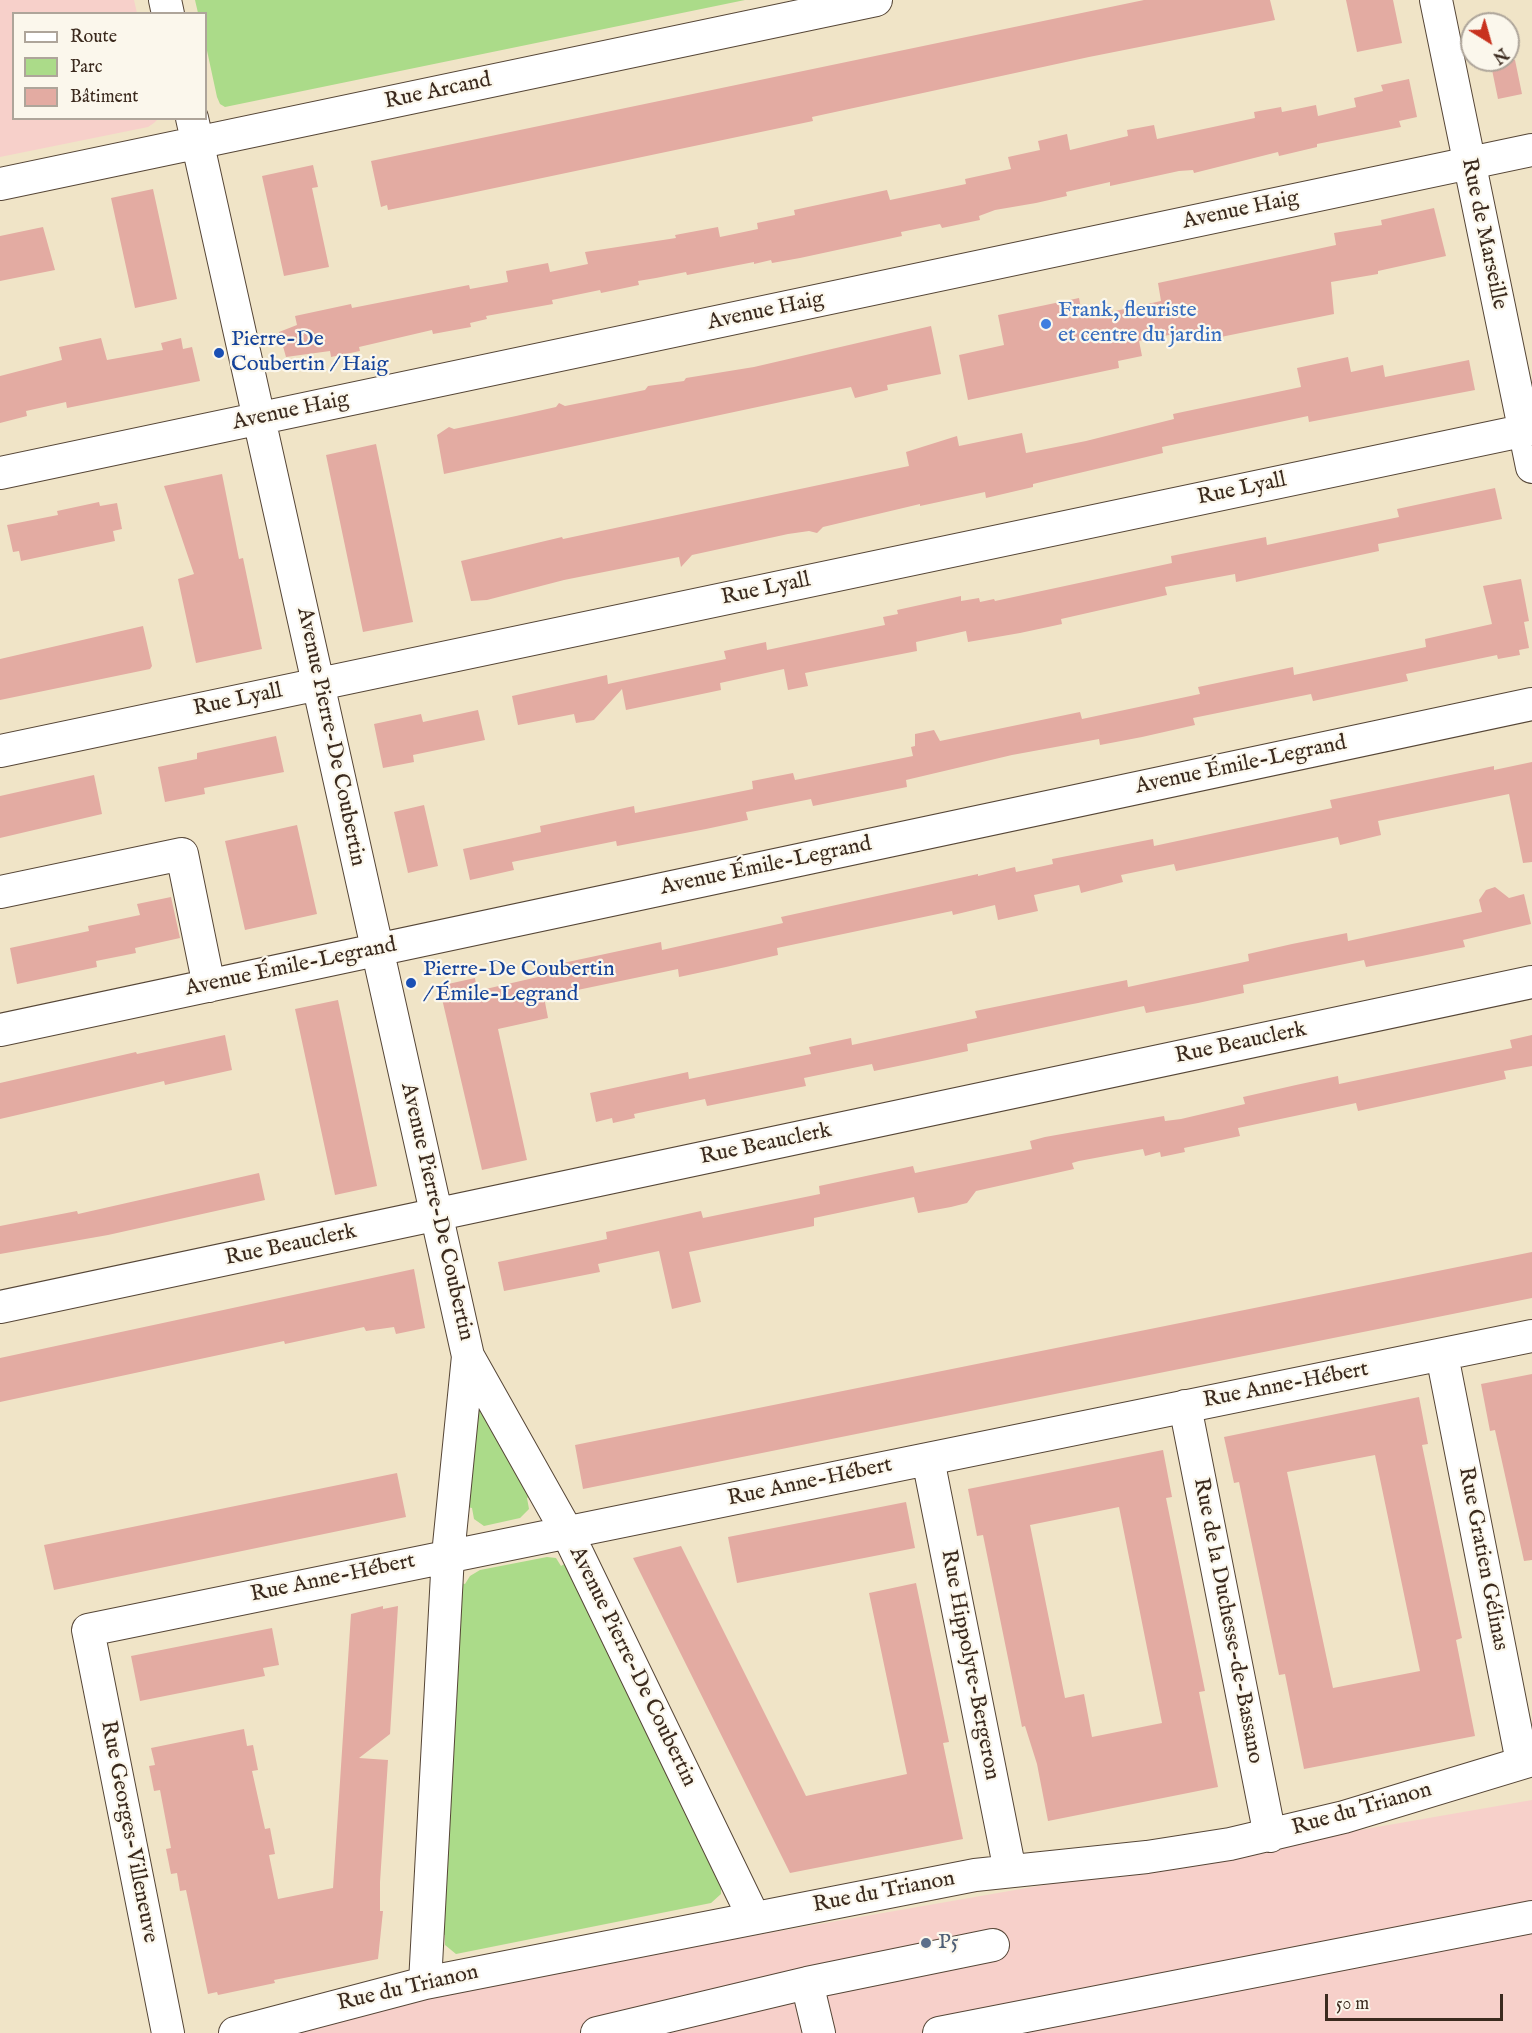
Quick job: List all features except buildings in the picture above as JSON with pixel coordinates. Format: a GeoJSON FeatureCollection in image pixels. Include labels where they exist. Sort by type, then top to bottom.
{"type":"FeatureCollection","features":[{"type":"Feature","properties":{"kind":"street","name":"Rue Arcand"},"geometry":{"type":"LineString","coordinates":[[0,184],[194,131],[876,0]]}},
{"type":"Feature","properties":{"kind":"street","name":"Rue de Marseille"},"geometry":{"type":"LineString","coordinates":[[1436,0],[1468,163],[1528,430],[1532,467]]}},
{"type":"Feature","properties":{"kind":"street","name":"Avenue Pierre-De Coubertin"},"geometry":{"type":"LineString","coordinates":[[194,131],[468,1356],[567,1532],[754,1918]]}},
{"type":"Feature","properties":{"kind":"street","name":"Avenue Haig"},"geometry":{"type":"LineString","coordinates":[[0,473],[1532,150]]}},
{"type":"Feature","properties":{"kind":"street","name":"Rue Lyall"},"geometry":{"type":"LineString","coordinates":[[0,751],[1528,430]]}},
{"type":"Feature","properties":{"kind":"street","name":"Avenue Émile-Legrand"},"geometry":{"type":"LineString","coordinates":[[0,1030],[1532,704]]}},
{"type":"Feature","properties":{"kind":"street"},"geometry":{"type":"LineString","coordinates":[[0,892],[182,854],[209,986]]}},
{"type":"Feature","properties":{"kind":"street","name":"Rue Beauclerk"},"geometry":{"type":"LineString","coordinates":[[0,1307],[1532,982]]}},
{"type":"Feature","properties":{"kind":"street","name":"Rue Anne-Hébert"},"geometry":{"type":"LineString","coordinates":[[88,1630],[1532,1336]]}},
{"type":"Feature","properties":{"kind":"street","name":"Rue Gratien Gélinas"},"geometry":{"type":"LineString","coordinates":[[1442,1355],[1527,1761]]}},
{"type":"Feature","properties":{"kind":"street","name":"Avenue Pierre-De Coubertin"},"geometry":{"type":"LineString","coordinates":[[425,1983],[448,1555],[468,1356]]}},
{"type":"Feature","properties":{"kind":"street","name":"Rue de la Duchesse-de-Bassano"},"geometry":{"type":"LineString","coordinates":[[1185,1406],[1270,1836]]}},
{"type":"Feature","properties":{"kind":"street","name":"Rue Hippolyte-Bergeron"},"geometry":{"type":"LineString","coordinates":[[928,1459],[1010,1870]]}},
{"type":"Feature","properties":{"kind":"street","name":"Rue Georges-Villeneuve"},"geometry":{"type":"LineString","coordinates":[[88,1630],[168,2033]]}},
{"type":"Feature","properties":{"kind":"street","name":"Rue du Trianon"},"geometry":{"type":"LineString","coordinates":[[236,2033],[425,1983],[754,1918],[1010,1870],[1147,1857],[1270,1836],[1344,1817],[1527,1761]]}},
{"type":"Feature","properties":{"kind":"street"},"geometry":{"type":"LineString","coordinates":[[939,2033],[1532,1917]]}},
{"type":"Feature","properties":{"kind":"street"},"geometry":{"type":"LineString","coordinates":[[597,2033],[807,1983],[993,1945]]}},
{"type":"Feature","properties":{"kind":"street"},"geometry":{"type":"LineString","coordinates":[[807,1983],[819,2033]]}},
{"type":"Feature","properties":{"kind":"shaded area"},"geometry":{"type":"Polygon","coordinates":[[[0,0],[134,0],[137,12],[12,12],[12,120],[157,120],[148,127],[0,157],[0,0]]]}},
{"type":"Feature","properties":{"kind":"shaded area"},"geometry":{"type":"Polygon","coordinates":[[[1532,1800],[1532,2033],[280,2033],[435,1991],[1532,1800]]]}},
{"type":"Feature","properties":{"kind":"green space"},"geometry":{"type":"Polygon","coordinates":[[[195,0],[745,0],[225,107],[220,104],[217,97],[207,51],[207,12],[198,12],[195,0]]]}},
{"type":"Feature","properties":{"kind":"green space"},"geometry":{"type":"Polygon","coordinates":[[[474,1391],[532,1495],[527,1498],[529,1509],[520,1518],[484,1526],[474,1519],[472,1508],[467,1507],[474,1391]]]}},
{"type":"Feature","properties":{"kind":"green space"},"geometry":{"type":"Polygon","coordinates":[[[547,1557],[556,1558],[561,1566],[566,1563],[721,1885],[721,1894],[711,1903],[456,1954],[445,1945],[445,1935],[439,1934],[461,1583],[465,1584],[470,1576],[480,1570],[547,1557]]]}},
{"type":"Feature","properties":{"kind":"place","name":"Frank, fleuriste et centre du jardin"},"geometry":{"type":"Point","coordinates":[1046,324]}},
{"type":"Feature","properties":{"kind":"place","name":"Pierre-De Coubertin / Haig"},"geometry":{"type":"Point","coordinates":[219,353]}},
{"type":"Feature","properties":{"kind":"place","name":"Pierre-De Coubertin / Émile-Legrand"},"geometry":{"type":"Point","coordinates":[411,983]}},
{"type":"Feature","properties":{"kind":"place","name":"P5"},"geometry":{"type":"Point","coordinates":[926,1943]}}]}
